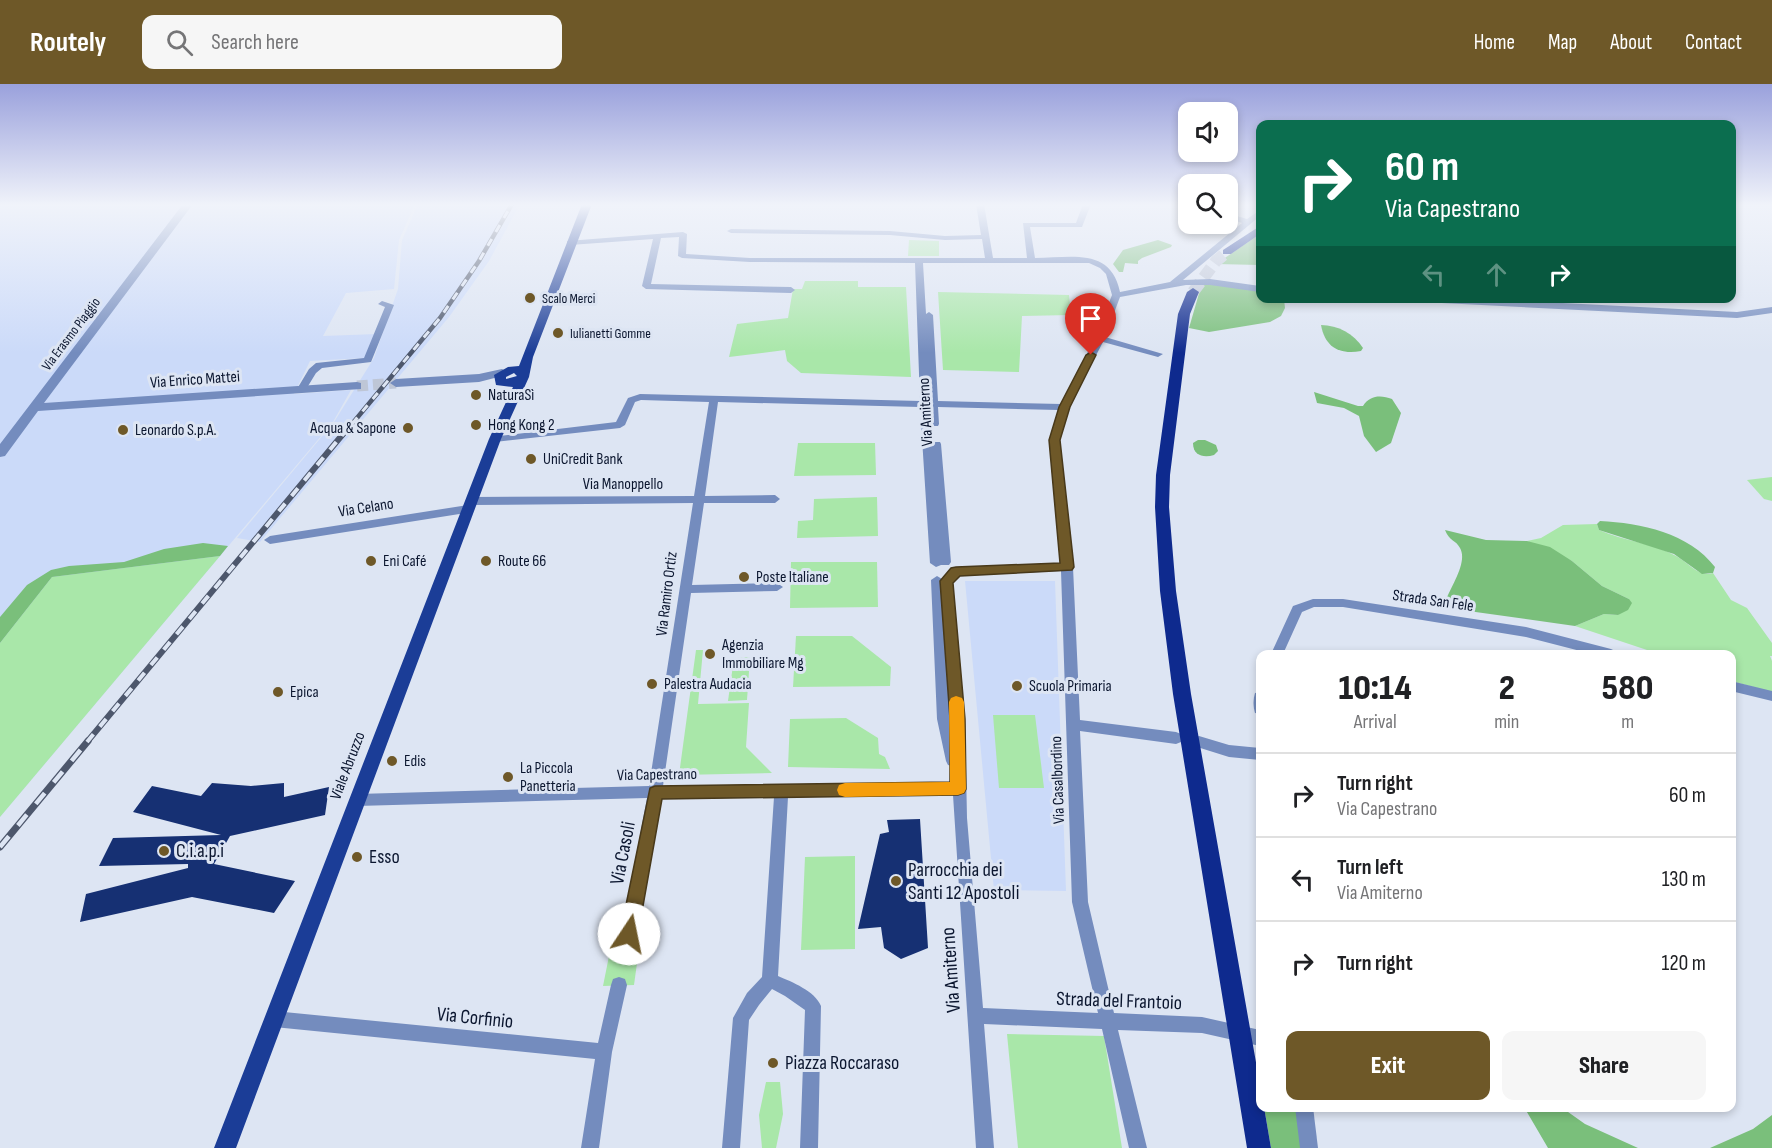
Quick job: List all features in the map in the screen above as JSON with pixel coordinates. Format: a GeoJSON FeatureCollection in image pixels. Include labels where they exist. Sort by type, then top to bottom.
{"type":"FeatureCollection","features":[{"type":"Feature","properties":{"kind":"highway"},"geometry":{"type":"LineString","coordinates":[[1192,292],[1184,314],[1165,446],[1162,507],[1170,610],[1185,713],[1196,752],[1259,1148]]}},
{"type":"Feature","properties":{"kind":"main road","name":"Viale Abruzzo"},"geometry":{"type":"LineString","coordinates":[[225,1148],[512,399],[511,376],[527,357],[566,254]]}},
{"type":"Feature","properties":{"kind":"main road"},"geometry":{"type":"LineString","coordinates":[[511,376],[512,399]]}},
{"type":"Feature","properties":{"kind":"street","name":"Via Erasmo Piaggio"},"geometry":{"type":"LineString","coordinates":[[0,453],[151,254]]}},
{"type":"Feature","properties":{"kind":"street"},"geometry":{"type":"LineString","coordinates":[[654,254],[646,286],[791,290]]}},
{"type":"Feature","properties":{"kind":"street"},"geometry":{"type":"LineString","coordinates":[[682,254],[682,256],[701,257],[1090,261],[1105,266],[1112,274],[1116,295],[1170,285],[1210,282],[1256,289]]}},
{"type":"Feature","properties":{"kind":"street"},"geometry":{"type":"LineString","coordinates":[[988,254],[989,260]]}},
{"type":"Feature","properties":{"kind":"street"},"geometry":{"type":"LineString","coordinates":[[1030,254],[1031,260]]}},
{"type":"Feature","properties":{"kind":"street"},"geometry":{"type":"LineString","coordinates":[[1170,285],[1208,254]]}},
{"type":"Feature","properties":{"kind":"street","name":"Via Amiterno"},"geometry":{"type":"LineString","coordinates":[[922,260],[929,404],[941,563],[929,570],[931,576],[946,577],[944,719],[958,789],[985,1148]]}},
{"type":"Feature","properties":{"kind":"street","name":"Via Casalbordino"},"geometry":{"type":"LineString","coordinates":[[1116,295],[1100,338],[1064,407],[1054,440],[1067,567],[1080,902],[1138,1148]]}},
{"type":"Feature","properties":{"kind":"street"},"geometry":{"type":"LineString","coordinates":[[1501,303],[1737,315],[1772,310]]}},
{"type":"Feature","properties":{"kind":"street"},"geometry":{"type":"LineString","coordinates":[[302,389],[314,368],[319,365],[368,360],[390,305],[382,304]]}},
{"type":"Feature","properties":{"kind":"street"},"geometry":{"type":"LineString","coordinates":[[1100,338],[1158,354]]}},
{"type":"Feature","properties":{"kind":"street"},"geometry":{"type":"LineString","coordinates":[[396,383],[511,376]]}},
{"type":"Feature","properties":{"kind":"street","name":"Via Enrico Mattei"},"geometry":{"type":"LineString","coordinates":[[35,407],[357,386]]}},
{"type":"Feature","properties":{"kind":"street"},"geometry":{"type":"LineString","coordinates":[[495,439],[620,425],[631,400],[640,397],[1064,407]]}},
{"type":"Feature","properties":{"kind":"street","name":"Via Ramiro Ortiz"},"geometry":{"type":"LineString","coordinates":[[655,792],[714,399]]}},
{"type":"Feature","properties":{"kind":"street","name":"Via Manoppello"},"geometry":{"type":"LineString","coordinates":[[470,505],[775,499]]}},
{"type":"Feature","properties":{"kind":"street","name":"Via Celano"},"geometry":{"type":"LineString","coordinates":[[270,540],[470,505]]}},
{"type":"Feature","properties":{"kind":"street"},"geometry":{"type":"LineString","coordinates":[[941,563],[954,567],[946,577]]}},
{"type":"Feature","properties":{"kind":"street"},"geometry":{"type":"LineString","coordinates":[[946,577],[1067,567]]}},
{"type":"Feature","properties":{"kind":"street"},"geometry":{"type":"LineString","coordinates":[[685,589],[777,587]]}},
{"type":"Feature","properties":{"kind":"street","name":"Strada San Fele"},"geometry":{"type":"LineString","coordinates":[[1279,650],[1297,609],[1313,603],[1343,603],[1526,632],[1596,650]]}},
{"type":"Feature","properties":{"kind":"street"},"geometry":{"type":"LineString","coordinates":[[1736,687],[1772,696]]}},
{"type":"Feature","properties":{"kind":"street"},"geometry":{"type":"LineString","coordinates":[[1073,725],[1176,738]]}},
{"type":"Feature","properties":{"kind":"street"},"geometry":{"type":"LineString","coordinates":[[1196,752],[1229,751],[1256,754]]}},
{"type":"Feature","properties":{"kind":"street","name":"Via Capestrano"},"geometry":{"type":"LineString","coordinates":[[357,800],[655,792],[958,789]]}},
{"type":"Feature","properties":{"kind":"street"},"geometry":{"type":"LineString","coordinates":[[731,1148],[741,1018],[753,999],[770,980],[781,791]]}},
{"type":"Feature","properties":{"kind":"street","name":"Via Casoli"},"geometry":{"type":"LineString","coordinates":[[625,956],[655,792]]}},
{"type":"Feature","properties":{"kind":"street"},"geometry":{"type":"LineString","coordinates":[[770,980],[791,990],[813,1006],[809,1148]]}},
{"type":"Feature","properties":{"kind":"street"},"geometry":{"type":"LineString","coordinates":[[590,1148],[604,1052],[619,985]]}},
{"type":"Feature","properties":{"kind":"street","name":"Strada del Frantoio"},"geometry":{"type":"LineString","coordinates":[[975,1016],[1202,1025],[1256,1037]]}},
{"type":"Feature","properties":{"kind":"street","name":"Via Corfinio"},"geometry":{"type":"LineString","coordinates":[[274,1019],[604,1052]]}},
{"type":"Feature","properties":{"kind":"street"},"geometry":{"type":"LineString","coordinates":[[1305,1112],[1309,1148]]}},
{"type":"Feature","properties":{"kind":"shaded area"},"geometry":{"type":"Polygon","coordinates":[[[0,254],[398,254],[394,289],[346,293],[323,336],[377,334],[364,358],[310,361],[294,394],[351,390],[333,422],[0,817],[0,254]]]}},
{"type":"Feature","properties":{"kind":"shaded area"},"geometry":{"type":"Polygon","coordinates":[[[401,254],[493,254],[449,317],[260,542],[237,538],[334,422],[374,358],[398,289],[401,254]]]}},
{"type":"Feature","properties":{"kind":"shaded area","name":"Scuola Primaria"},"geometry":{"type":"Polygon","coordinates":[[[965,581],[1055,581],[1066,891],[994,890],[965,581]]]}},
{"type":"Feature","properties":{"kind":"green space"},"geometry":{"type":"Polygon","coordinates":[[[908,254],[939,254],[939,256],[908,256],[908,254]]]}},
{"type":"Feature","properties":{"kind":"green space"},"geometry":{"type":"Polygon","coordinates":[[[1120,254],[1153,254],[1142,258],[1138,264],[1125,263],[1123,272],[1119,272],[1113,264],[1120,254]]]}},
{"type":"Feature","properties":{"kind":"green space"},"geometry":{"type":"Polygon","coordinates":[[[1231,254],[1256,254],[1256,265],[1216,264],[1231,254]]]}},
{"type":"Feature","properties":{"kind":"green space"},"geometry":{"type":"Polygon","coordinates":[[[805,281],[858,281],[858,287],[906,287],[911,377],[801,373],[787,361],[785,350],[729,357],[737,324],[788,318],[793,289],[802,289],[805,281]]]}},
{"type":"Feature","properties":{"kind":"green space"},"geometry":{"type":"Polygon","coordinates":[[[1202,283],[1256,290],[1256,303],[1284,303],[1285,308],[1281,316],[1270,322],[1209,332],[1189,328],[1202,283]]]}},
{"type":"Feature","properties":{"kind":"green space"},"geometry":{"type":"Polygon","coordinates":[[[938,292],[1069,295],[1071,315],[1022,316],[1019,372],[943,370],[938,292]]]}},
{"type":"Feature","properties":{"kind":"green space"},"geometry":{"type":"Polygon","coordinates":[[[1321,325],[1345,331],[1363,348],[1361,351],[1346,352],[1334,348],[1326,339],[1321,325]]]}},
{"type":"Feature","properties":{"kind":"green space"},"geometry":{"type":"Polygon","coordinates":[[[1314,392],[1358,406],[1363,406],[1376,397],[1392,399],[1401,413],[1391,443],[1376,452],[1364,436],[1359,416],[1344,408],[1317,403],[1314,392]]]}},
{"type":"Feature","properties":{"kind":"green space"},"geometry":{"type":"Polygon","coordinates":[[[1205,440],[1216,445],[1218,451],[1210,456],[1200,455],[1193,447],[1193,443],[1205,440]]]}},
{"type":"Feature","properties":{"kind":"green space"},"geometry":{"type":"Polygon","coordinates":[[[798,443],[875,443],[876,475],[794,476],[798,443]]]}},
{"type":"Feature","properties":{"kind":"green space"},"geometry":{"type":"Polygon","coordinates":[[[1772,477],[1772,501],[1764,499],[1747,480],[1772,477]]]}},
{"type":"Feature","properties":{"kind":"green space"},"geometry":{"type":"Polygon","coordinates":[[[877,497],[878,536],[797,538],[798,521],[813,520],[814,499],[877,497]]]}},
{"type":"Feature","properties":{"kind":"green space"},"geometry":{"type":"Polygon","coordinates":[[[1600,521],[1648,527],[1678,538],[1704,555],[1715,567],[1713,573],[1702,574],[1674,554],[1599,530],[1597,524],[1600,521]]]}},
{"type":"Feature","properties":{"kind":"green space"},"geometry":{"type":"Polygon","coordinates":[[[1597,524],[1599,530],[1658,548],[1676,556],[1698,571],[1713,573],[1731,600],[1747,608],[1772,643],[1772,656],[1770,656],[1772,692],[1736,682],[1736,650],[1647,650],[1575,626],[1604,614],[1618,615],[1629,599],[1602,586],[1572,561],[1527,541],[1541,538],[1563,525],[1597,524]]]}},
{"type":"Feature","properties":{"kind":"green space"},"geometry":{"type":"Polygon","coordinates":[[[1445,530],[1486,540],[1527,541],[1550,547],[1572,561],[1602,586],[1629,599],[1632,603],[1628,610],[1618,615],[1604,614],[1575,626],[1454,609],[1446,600],[1458,574],[1462,554],[1458,545],[1445,530]]]}},
{"type":"Feature","properties":{"kind":"green space"},"geometry":{"type":"Polygon","coordinates":[[[203,543],[228,546],[220,556],[52,577],[0,643],[0,617],[27,585],[51,570],[69,566],[124,562],[164,549],[203,543]]]}},
{"type":"Feature","properties":{"kind":"green space"},"geometry":{"type":"Polygon","coordinates":[[[220,556],[0,817],[0,643],[52,577],[220,556]]]}},
{"type":"Feature","properties":{"kind":"green space"},"geometry":{"type":"Polygon","coordinates":[[[791,562],[877,562],[878,607],[790,608],[791,562]]]}},
{"type":"Feature","properties":{"kind":"green space"},"geometry":{"type":"Polygon","coordinates":[[[796,636],[852,636],[891,667],[890,686],[793,687],[796,636]]]}},
{"type":"Feature","properties":{"kind":"green space"},"geometry":{"type":"Polygon","coordinates":[[[696,650],[703,650],[698,704],[749,703],[746,747],[772,773],[679,775],[696,650]]]}},
{"type":"Feature","properties":{"kind":"green space"},"geometry":{"type":"Polygon","coordinates":[[[750,657],[747,700],[728,701],[734,658],[750,657]]]}},
{"type":"Feature","properties":{"kind":"green space"},"geometry":{"type":"Polygon","coordinates":[[[993,715],[1035,715],[1044,788],[999,788],[993,715]]]}},
{"type":"Feature","properties":{"kind":"green space"},"geometry":{"type":"Polygon","coordinates":[[[846,718],[878,738],[879,754],[885,757],[890,769],[788,767],[790,719],[846,718]]]}},
{"type":"Feature","properties":{"kind":"green space"},"geometry":{"type":"Polygon","coordinates":[[[855,856],[855,949],[801,950],[805,857],[855,856]]]}},
{"type":"Feature","properties":{"kind":"green space"},"geometry":{"type":"Polygon","coordinates":[[[609,956],[638,956],[634,985],[603,986],[609,956]]]}},
{"type":"Feature","properties":{"kind":"green space"},"geometry":{"type":"Polygon","coordinates":[[[1007,1034],[1104,1036],[1122,1148],[1018,1148],[1007,1034]]]}},
{"type":"Feature","properties":{"kind":"green space"},"geometry":{"type":"Polygon","coordinates":[[[766,1082],[780,1082],[783,1114],[776,1148],[762,1148],[759,1115],[766,1082]]]}},
{"type":"Feature","properties":{"kind":"green space"},"geometry":{"type":"Polygon","coordinates":[[[1265,1112],[1302,1112],[1305,1148],[1271,1148],[1265,1112]]]}},
{"type":"Feature","properties":{"kind":"green space"},"geometry":{"type":"Polygon","coordinates":[[[1527,1112],[1568,1112],[1585,1124],[1638,1148],[1548,1148],[1527,1112]]]}},
{"type":"Feature","properties":{"kind":"green space"},"geometry":{"type":"Polygon","coordinates":[[[1772,1115],[1772,1148],[1710,1148],[1753,1129],[1772,1115]]]}},
{"type":"Feature","properties":{"kind":"building","name":"C.i.a.p.i"},"geometry":{"type":"Polygon","coordinates":[[[212,783],[251,786],[284,783],[284,797],[329,787],[325,815],[230,836],[214,864],[295,881],[274,913],[192,897],[80,922],[86,894],[188,868],[188,864],[99,866],[113,838],[221,835],[133,812],[152,786],[201,796],[212,783]]]}},
{"type":"Feature","properties":{"kind":"building","name":"Parrocchia dei Santi 12 Apostoli"},"geometry":{"type":"Polygon","coordinates":[[[920,819],[928,948],[901,959],[884,948],[881,927],[858,929],[880,834],[889,832],[887,820],[920,819]]]}},
{"type":"Feature","properties":{"kind":"tunnel"},"geometry":{"type":"LineString","coordinates":[[1193,292],[1216,261],[1225,254]]}},
{"type":"Feature","properties":{"kind":"tunnel"},"geometry":{"type":"LineString","coordinates":[[357,386],[396,383]]}},
{"type":"Feature","properties":{"kind":"railway"},"geometry":{"type":"LineString","coordinates":[[342,436],[440,318],[483,254]]}},
{"type":"Feature","properties":{"kind":"railway"},"geometry":{"type":"LineString","coordinates":[[87,742],[343,434]]}},
{"type":"Feature","properties":{"kind":"railway"},"geometry":{"type":"LineString","coordinates":[[0,847],[88,741]]}},
{"type":"Feature","properties":{"kind":"slow traffic"},"geometry":{"type":"LineString","coordinates":[[845,790],[958,789],[956,702]]}},
{"type":"Feature","properties":{"kind":"place","name":"Scalo Merci"},"geometry":{"type":"Point","coordinates":[530,298]}},
{"type":"Feature","properties":{"kind":"place","name":"Iulianetti Gomme"},"geometry":{"type":"Point","coordinates":[558,333]}},
{"type":"Feature","properties":{"kind":"place","name":"NaturaSì"},"geometry":{"type":"Point","coordinates":[476,395]}},
{"type":"Feature","properties":{"kind":"place","name":"Hong Kong 2"},"geometry":{"type":"Point","coordinates":[476,425]}},
{"type":"Feature","properties":{"kind":"place","name":"Acqua & Sapone"},"geometry":{"type":"Point","coordinates":[408,428]}},
{"type":"Feature","properties":{"kind":"place","name":"Leonardo S.p.A."},"geometry":{"type":"Point","coordinates":[123,430]}},
{"type":"Feature","properties":{"kind":"place","name":"UniCredit Bank"},"geometry":{"type":"Point","coordinates":[531,459]}},
{"type":"Feature","properties":{"kind":"place","name":"Eni Café"},"geometry":{"type":"Point","coordinates":[371,561]}},
{"type":"Feature","properties":{"kind":"place","name":"Route 66"},"geometry":{"type":"Point","coordinates":[486,561]}},
{"type":"Feature","properties":{"kind":"place","name":"Poste Italiane"},"geometry":{"type":"Point","coordinates":[744,577]}},
{"type":"Feature","properties":{"kind":"place","name":"Agenzia Immobiliare Mg"},"geometry":{"type":"Point","coordinates":[710,654]}},
{"type":"Feature","properties":{"kind":"place","name":"Palestra Audacia"},"geometry":{"type":"Point","coordinates":[652,684]}},
{"type":"Feature","properties":{"kind":"place","name":"Scuola Primaria"},"geometry":{"type":"Point","coordinates":[1017,686]}},
{"type":"Feature","properties":{"kind":"place","name":"Epica"},"geometry":{"type":"Point","coordinates":[278,692]}},
{"type":"Feature","properties":{"kind":"place","name":"Edis"},"geometry":{"type":"Point","coordinates":[392,761]}},
{"type":"Feature","properties":{"kind":"place","name":"La Piccola Panetteria"},"geometry":{"type":"Point","coordinates":[508,777]}},
{"type":"Feature","properties":{"kind":"place","name":"C.i.a.p.i"},"geometry":{"type":"Point","coordinates":[164,851]}},
{"type":"Feature","properties":{"kind":"place","name":"Esso"},"geometry":{"type":"Point","coordinates":[357,857]}},
{"type":"Feature","properties":{"kind":"place","name":"Parrocchia dei Santi 12 Apostoli"},"geometry":{"type":"Point","coordinates":[896,881]}},
{"type":"Feature","properties":{"kind":"place","name":"Piazza Roccaraso"},"geometry":{"type":"Point","coordinates":[773,1063]}},
{"type":"Feature","properties":{"kind":"route"},"geometry":{"type":"LineString","coordinates":[[629,934],[655,792],[958,789],[958,719],[947,581],[956,572],[1067,567],[1054,440],[1064,407],[1091,355]]}}]}
